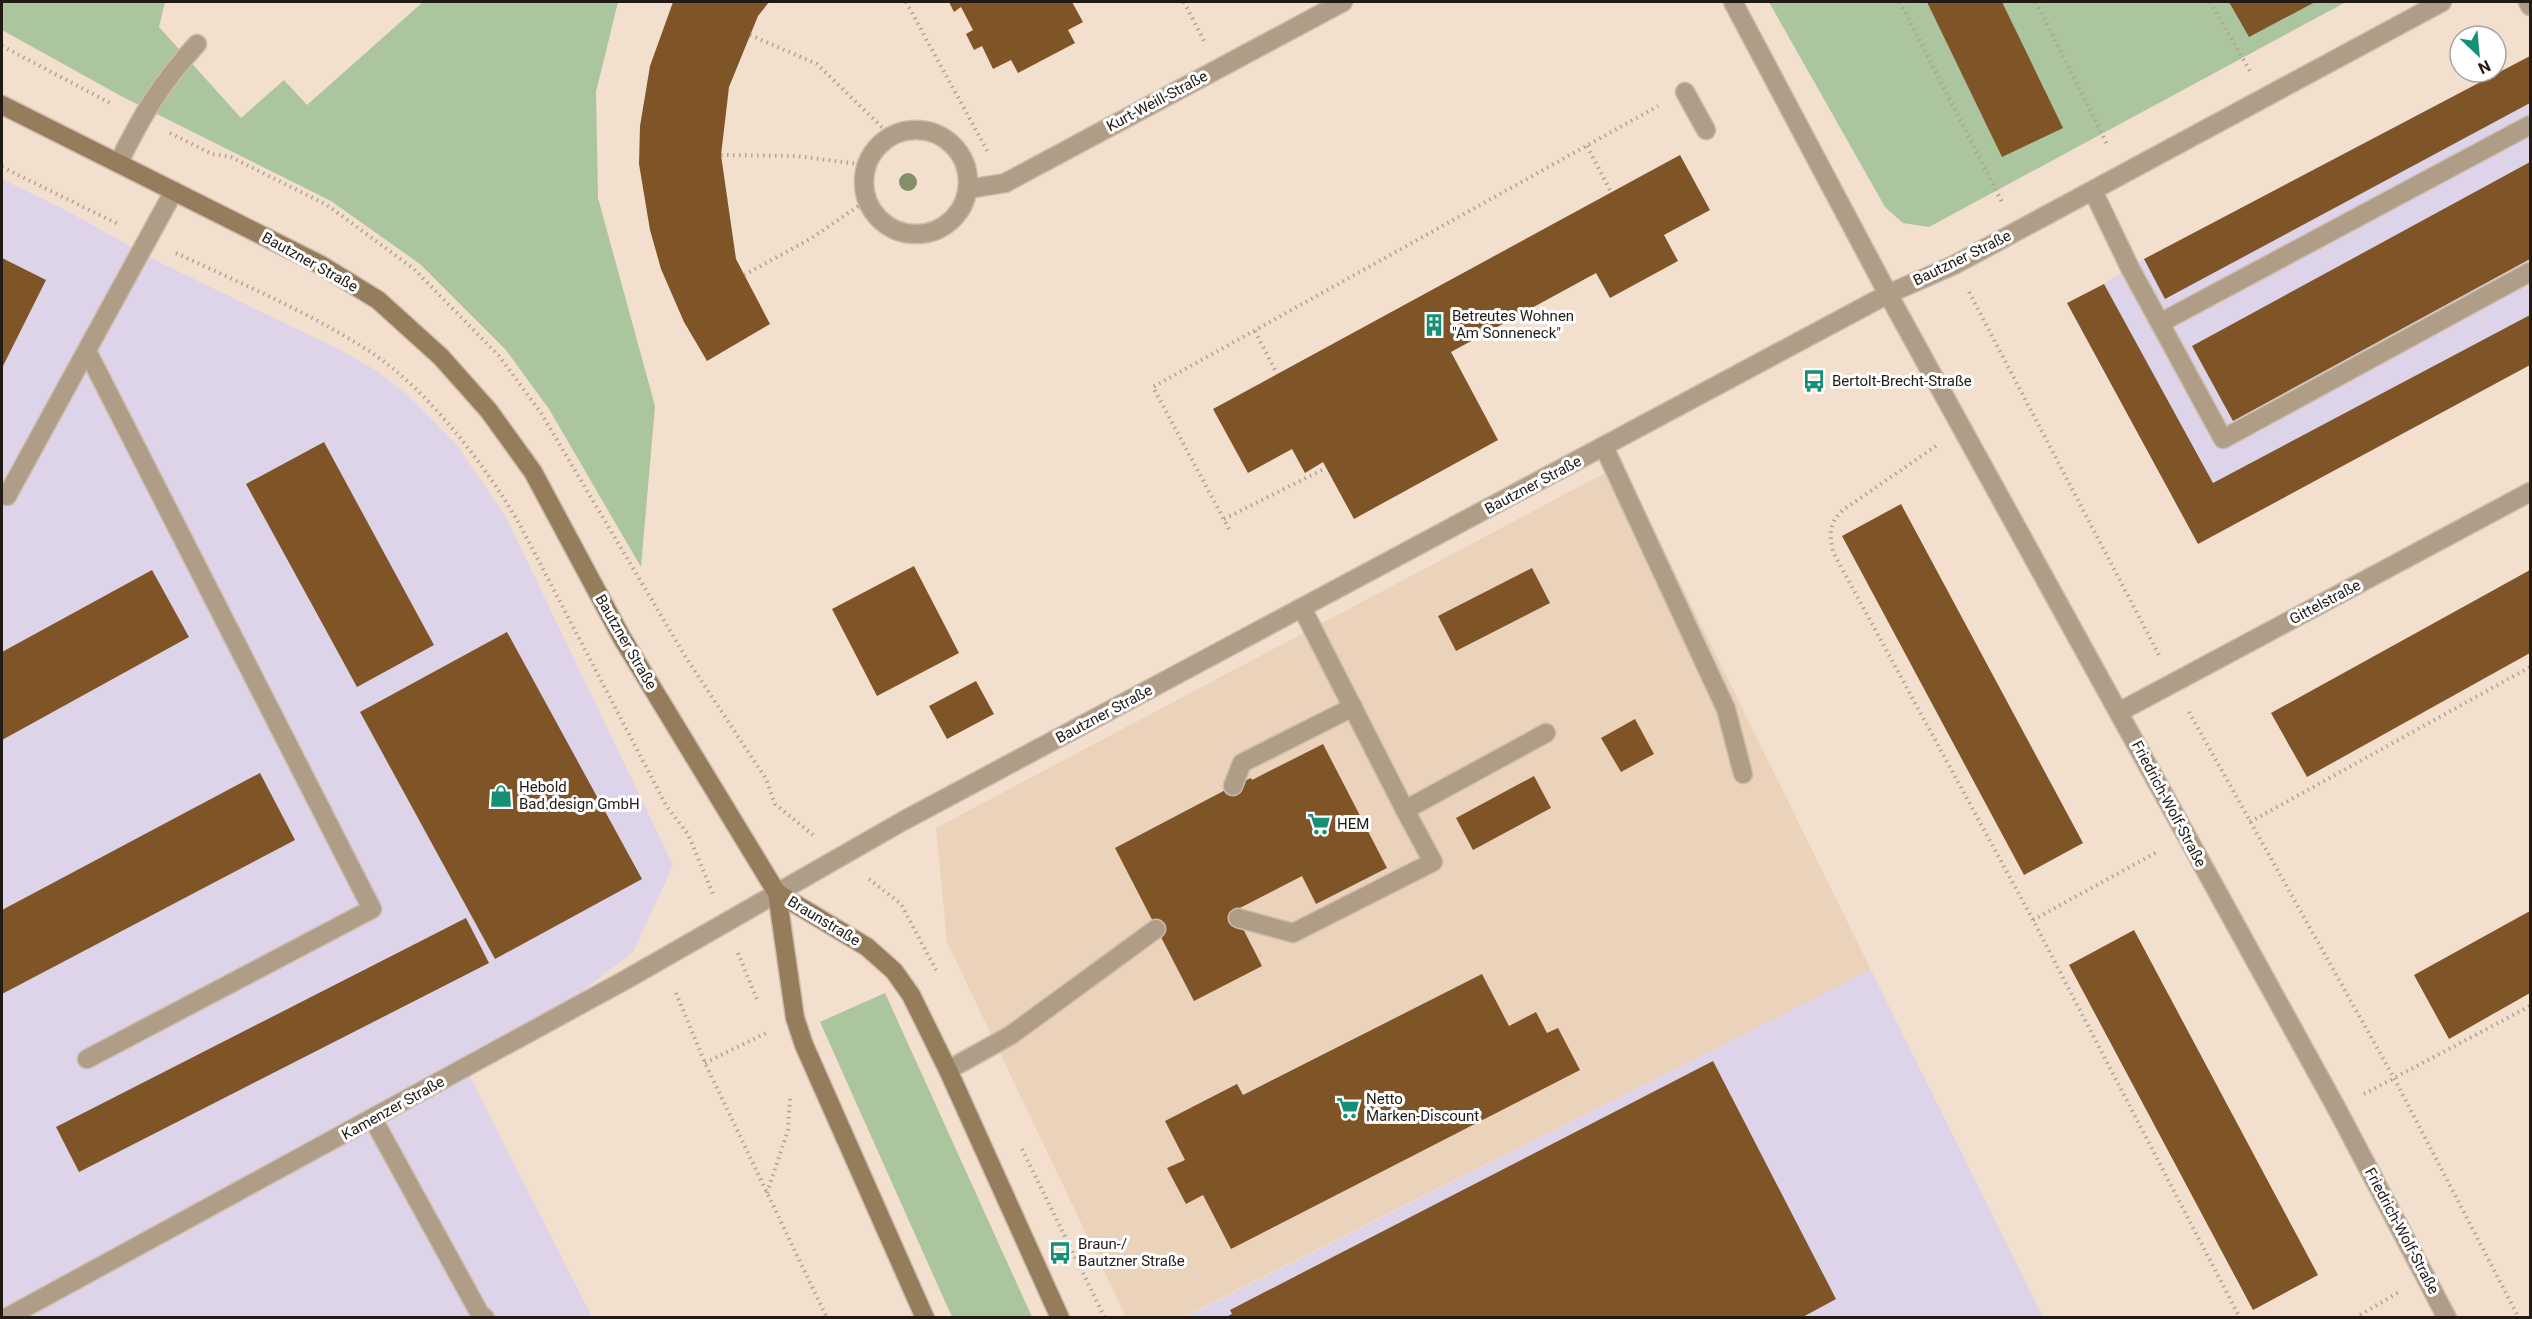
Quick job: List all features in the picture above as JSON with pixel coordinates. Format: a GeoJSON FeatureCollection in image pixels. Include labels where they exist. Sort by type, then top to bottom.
{"type":"FeatureCollection","features":[{"type":"Feature","properties":{"kind":"main road","name":"Bautzner Straße"},"geometry":{"type":"LineString","coordinates":[[2,105],[119,162],[321,266],[378,300],[441,357],[489,411],[533,472],[622,638],[777,893]]}},
{"type":"Feature","properties":{"kind":"main road","name":"Braunstraße"},"geometry":{"type":"LineString","coordinates":[[777,893],[867,947],[894,971],[911,995],[948,1070],[1060,1317]]}},
{"type":"Feature","properties":{"kind":"main road","name":"Braunstraße"},"geometry":{"type":"LineString","coordinates":[[777,893],[795,1018],[804,1045],[925,1317]]}},
{"type":"Feature","properties":{"kind":"street","name":"Kurt-Weill-Straße"},"geometry":{"type":"LineString","coordinates":[[968,189],[1005,183],[1343,2]]}},
{"type":"Feature","properties":{"kind":"street"},"geometry":{"type":"LineString","coordinates":[[1733,2],[1888,294]]}},
{"type":"Feature","properties":{"kind":"street","name":"Bautzner Straße"},"geometry":{"type":"LineString","coordinates":[[777,893],[914,816],[1888,294],[1954,265],[2017,232],[2442,2]]}},
{"type":"Feature","properties":{"kind":"street"},"geometry":{"type":"LineString","coordinates":[[2528,2],[2530,6]]}},
{"type":"Feature","properties":{"kind":"street"},"geometry":{"type":"LineString","coordinates":[[119,162],[140,119],[175,68],[197,44]]}},
{"type":"Feature","properties":{"kind":"street"},"geometry":{"type":"LineString","coordinates":[[1685,92],[1706,130]]}},
{"type":"Feature","properties":{"kind":"street"},"geometry":{"type":"LineString","coordinates":[[2160,323],[2530,125]]}},
{"type":"Feature","properties":{"kind":"street"},"geometry":{"type":"LineString","coordinates":[[923,130],[939,135],[952,145],[962,158],[968,173],[968,189],[963,206],[953,220],[938,230],[922,235],[904,234],[888,227],[875,216],[866,201],[863,184],[866,165],[871,154],[891,136],[907,131],[923,130]]}},
{"type":"Feature","properties":{"kind":"street"},"geometry":{"type":"LineString","coordinates":[[2,493],[7,496],[174,191]]}},
{"type":"Feature","properties":{"kind":"street"},"geometry":{"type":"LineString","coordinates":[[2093,191],[2130,267],[2223,439],[2530,272]]}},
{"type":"Feature","properties":{"kind":"street","name":"Friedrich-Wolf-Straße"},"geometry":{"type":"LineString","coordinates":[[1888,294],[2337,1109],[2447,1317]]}},
{"type":"Feature","properties":{"kind":"street"},"geometry":{"type":"LineString","coordinates":[[87,351],[372,909],[87,1059]]}},
{"type":"Feature","properties":{"kind":"street"},"geometry":{"type":"LineString","coordinates":[[1604,447],[1726,709],[1743,774]]}},
{"type":"Feature","properties":{"kind":"street","name":"Gittelstraße"},"geometry":{"type":"LineString","coordinates":[[2119,712],[2530,492]]}},
{"type":"Feature","properties":{"kind":"street"},"geometry":{"type":"LineString","coordinates":[[1238,918],[1293,933],[1433,862],[1302,608]]}},
{"type":"Feature","properties":{"kind":"street"},"geometry":{"type":"LineString","coordinates":[[1233,786],[1242,763],[1353,707]]}},
{"type":"Feature","properties":{"kind":"street"},"geometry":{"type":"LineString","coordinates":[[1405,810],[1546,733]]}},
{"type":"Feature","properties":{"kind":"street","name":"Kamenzer Straße"},"geometry":{"type":"LineString","coordinates":[[6,1317],[373,1119],[627,979],[777,893]]}},
{"type":"Feature","properties":{"kind":"street"},"geometry":{"type":"LineString","coordinates":[[948,1070],[1011,1035],[1156,929]]}},
{"type":"Feature","properties":{"kind":"street"},"geometry":{"type":"LineString","coordinates":[[373,1119],[474,1304],[485,1317]]}},
{"type":"Feature","properties":{"kind":"path"},"geometry":{"type":"LineString","coordinates":[[908,2],[1005,183]]}},
{"type":"Feature","properties":{"kind":"path"},"geometry":{"type":"LineString","coordinates":[[1184,2],[1218,68]]}},
{"type":"Feature","properties":{"kind":"path"},"geometry":{"type":"LineString","coordinates":[[1900,2],[2017,232]]}},
{"type":"Feature","properties":{"kind":"path"},"geometry":{"type":"LineString","coordinates":[[2036,2],[2123,175]]}},
{"type":"Feature","properties":{"kind":"path"},"geometry":{"type":"LineString","coordinates":[[2210,2],[2265,98]]}},
{"type":"Feature","properties":{"kind":"path"},"geometry":{"type":"LineString","coordinates":[[750,34],[817,64],[891,136]]}},
{"type":"Feature","properties":{"kind":"path"},"geometry":{"type":"LineString","coordinates":[[2,46],[140,119],[212,154]]}},
{"type":"Feature","properties":{"kind":"path"},"geometry":{"type":"LineString","coordinates":[[1229,529],[1153,387],[1685,92]]}},
{"type":"Feature","properties":{"kind":"path"},"geometry":{"type":"LineString","coordinates":[[1587,146],[1611,192]]}},
{"type":"Feature","properties":{"kind":"path"},"geometry":{"type":"LineString","coordinates":[[721,155],[797,156],[866,165]]}},
{"type":"Feature","properties":{"kind":"path"},"geometry":{"type":"LineString","coordinates":[[2,167],[302,313],[373,353],[406,381],[444,419],[497,485],[667,807],[679,824]]}},
{"type":"Feature","properties":{"kind":"path"},"geometry":{"type":"LineString","coordinates":[[744,275],[810,239],[866,201]]}},
{"type":"Feature","properties":{"kind":"path"},"geometry":{"type":"LineString","coordinates":[[1954,265],[2173,683],[2394,1078],[2519,1317]]}},
{"type":"Feature","properties":{"kind":"path"},"geometry":{"type":"LineString","coordinates":[[1255,330],[1277,374]]}},
{"type":"Feature","properties":{"kind":"path"},"geometry":{"type":"LineString","coordinates":[[1962,429],[1834,518],[1829,532],[1833,552],[2033,920],[2240,1317]]}},
{"type":"Feature","properties":{"kind":"path"},"geometry":{"type":"LineString","coordinates":[[1224,519],[1326,468]]}},
{"type":"Feature","properties":{"kind":"path"},"geometry":{"type":"LineString","coordinates":[[2250,822],[2530,667]]}},
{"type":"Feature","properties":{"kind":"path"},"geometry":{"type":"LineString","coordinates":[[2033,920],[2186,836]]}},
{"type":"Feature","properties":{"kind":"path"},"geometry":{"type":"LineString","coordinates":[[676,993],[705,1063],[827,1317]]}},
{"type":"Feature","properties":{"kind":"path"},"geometry":{"type":"LineString","coordinates":[[2337,1109],[2530,1006]]}},
{"type":"Feature","properties":{"kind":"path"},"geometry":{"type":"LineString","coordinates":[[705,1063],[770,1032]]}},
{"type":"Feature","properties":{"kind":"path"},"geometry":{"type":"LineString","coordinates":[[767,1193],[788,1130],[790,1090]]}},
{"type":"Feature","properties":{"kind":"path"},"geometry":{"type":"LineString","coordinates":[[1033,1169],[1105,1317]]}},
{"type":"Feature","properties":{"kind":"path"},"geometry":{"type":"LineString","coordinates":[[2355,1317],[2426,1276]]}},
{"type":"Feature","properties":{"kind":"shaded area"},"geometry":{"type":"Polygon","coordinates":[[[2530,56],[2530,365],[2198,544],[2067,303],[2104,284],[2144,259],[2477,84],[2508,84],[2508,68],[2530,56]]]}},
{"type":"Feature","properties":{"kind":"shaded area"},"geometry":{"type":"Polygon","coordinates":[[[2,179],[71,213],[153,259],[344,352],[377,371],[407,394],[456,444],[506,517],[673,865],[633,952],[470,1077],[592,1317],[2,1317],[2,179]]]}},
{"type":"Feature","properties":{"kind":"shaded area"},"geometry":{"type":"Polygon","coordinates":[[[1622,464],[1871,970],[1183,1317],[1126,1317],[947,942],[936,828],[1622,464]]]}},
{"type":"Feature","properties":{"kind":"shaded area"},"geometry":{"type":"Polygon","coordinates":[[[1871,970],[2043,1317],[1183,1318],[1871,970]]]}},
{"type":"Feature","properties":{"kind":"green space"},"geometry":{"type":"Polygon","coordinates":[[[2,2],[165,2],[159,27],[241,118],[284,80],[307,105],[423,2],[618,2],[596,92],[598,198],[655,406],[641,567],[549,409],[506,350],[420,264],[331,201],[121,96],[2,30],[2,2]]]}},
{"type":"Feature","properties":{"kind":"green space"},"geometry":{"type":"Polygon","coordinates":[[[1769,2],[2346,2],[1929,227],[1903,223],[1885,207],[1769,2]]]}},
{"type":"Feature","properties":{"kind":"green space"},"geometry":{"type":"Polygon","coordinates":[[[885,993],[1032,1317],[952,1317],[820,1022],[885,993]]]}},
{"type":"Feature","properties":{"kind":"building"},"geometry":{"type":"Polygon","coordinates":[[[673,2],[769,2],[758,16],[729,87],[721,155],[736,259],[770,324],[707,361],[684,322],[661,269],[650,230],[639,164],[640,126],[650,66],[673,2]]]}},
{"type":"Feature","properties":{"kind":"building"},"geometry":{"type":"Polygon","coordinates":[[[949,2],[1072,2],[1083,22],[1068,30],[1075,43],[1018,73],[1011,60],[993,69],[982,46],[974,50],[966,34],[973,30],[961,7],[954,12],[949,2]]]}},
{"type":"Feature","properties":{"kind":"building"},"geometry":{"type":"Polygon","coordinates":[[[1927,2],[2002,2],[2063,128],[2002,157],[1927,2]]]}},
{"type":"Feature","properties":{"kind":"building"},"geometry":{"type":"Polygon","coordinates":[[[2229,2],[2315,2],[2249,37],[2229,2]]]}},
{"type":"Feature","properties":{"kind":"building"},"geometry":{"type":"Polygon","coordinates":[[[2530,56],[2530,103],[2165,299],[2144,259],[2477,84],[2508,84],[2508,68],[2530,56]]]}},
{"type":"Feature","properties":{"kind":"building","name":"Betreutes Wohnen \"Am Sonneneck\""},"geometry":{"type":"Polygon","coordinates":[[[1680,155],[1710,210],[1664,235],[1678,261],[1610,298],[1596,273],[1451,352],[1498,440],[1354,519],[1323,462],[1305,473],[1292,449],[1248,473],[1213,409],[1680,155]]]}},
{"type":"Feature","properties":{"kind":"building"},"geometry":{"type":"Polygon","coordinates":[[[2530,162],[2530,259],[2233,421],[2192,346],[2530,162]]]}},
{"type":"Feature","properties":{"kind":"building"},"geometry":{"type":"Polygon","coordinates":[[[2,258],[46,280],[2,368],[2,258]]]}},
{"type":"Feature","properties":{"kind":"building"},"geometry":{"type":"Polygon","coordinates":[[[2104,284],[2213,483],[2530,315],[2530,365],[2198,544],[2067,303],[2104,284]]]}},
{"type":"Feature","properties":{"kind":"building"},"geometry":{"type":"Polygon","coordinates":[[[324,442],[434,645],[357,687],[246,484],[324,442]]]}},
{"type":"Feature","properties":{"kind":"building"},"geometry":{"type":"Polygon","coordinates":[[[1901,504],[2083,843],[2024,875],[1842,536],[1901,504]]]}},
{"type":"Feature","properties":{"kind":"building"},"geometry":{"type":"Polygon","coordinates":[[[914,566],[959,653],[877,696],[832,609],[914,566]]]}},
{"type":"Feature","properties":{"kind":"building"},"geometry":{"type":"Polygon","coordinates":[[[1532,568],[1550,603],[1456,651],[1438,616],[1532,568]]]}},
{"type":"Feature","properties":{"kind":"building"},"geometry":{"type":"Polygon","coordinates":[[[152,570],[189,637],[2,740],[2,652],[152,570]]]}},
{"type":"Feature","properties":{"kind":"building"},"geometry":{"type":"Polygon","coordinates":[[[2530,570],[2530,653],[2307,777],[2271,713],[2530,570]]]}},
{"type":"Feature","properties":{"kind":"building","name":"Hebold Bad.design GmbH"},"geometry":{"type":"Polygon","coordinates":[[[507,632],[642,879],[495,959],[360,712],[507,632]]]}},
{"type":"Feature","properties":{"kind":"building"},"geometry":{"type":"Polygon","coordinates":[[[976,681],[994,714],[947,739],[929,706],[976,681]]]}},
{"type":"Feature","properties":{"kind":"building"},"geometry":{"type":"Polygon","coordinates":[[[1635,719],[1654,754],[1621,772],[1601,738],[1635,719]]]}},
{"type":"Feature","properties":{"kind":"building"},"geometry":{"type":"Polygon","coordinates":[[[1323,744],[1387,868],[1316,904],[1302,876],[1234,911],[1262,966],[1194,1001],[1115,848],[1233,786],[1251,778],[1252,780],[1323,744]]]}},
{"type":"Feature","properties":{"kind":"building"},"geometry":{"type":"Polygon","coordinates":[[[260,773],[295,840],[2,994],[2,910],[260,773]]]}},
{"type":"Feature","properties":{"kind":"building"},"geometry":{"type":"Polygon","coordinates":[[[1534,776],[1551,808],[1473,850],[1456,818],[1534,776]]]}},
{"type":"Feature","properties":{"kind":"building"},"geometry":{"type":"Polygon","coordinates":[[[2530,911],[2530,993],[2449,1039],[2414,975],[2530,911]]]}},
{"type":"Feature","properties":{"kind":"building"},"geometry":{"type":"Polygon","coordinates":[[[466,918],[489,963],[79,1172],[56,1127],[466,918]]]}},
{"type":"Feature","properties":{"kind":"building"},"geometry":{"type":"Polygon","coordinates":[[[2134,930],[2318,1275],[2253,1310],[2069,965],[2134,930]]]}},
{"type":"Feature","properties":{"kind":"building","name":"Netto Marken-Discount"},"geometry":{"type":"Polygon","coordinates":[[[1482,974],[1509,1026],[1536,1012],[1547,1033],[1558,1028],[1580,1070],[1231,1249],[1203,1195],[1186,1204],[1167,1168],[1185,1160],[1165,1121],[1237,1084],[1243,1095],[1482,974]]]}},
{"type":"Feature","properties":{"kind":"building"},"geometry":{"type":"Polygon","coordinates":[[[1713,1061],[1836,1299],[1801,1318],[1224,1318],[1232,1314],[1230,1310],[1713,1061]]]}},
{"type":"Feature","properties":{"kind":"place","name":"Betreutes Wohnen \"Am Sonneneck\""},"geometry":{"type":"Point","coordinates":[1434,325]}},
{"type":"Feature","properties":{"kind":"place","name":"Bertolt-Brecht-Straße"},"geometry":{"type":"Point","coordinates":[1814,381]}},
{"type":"Feature","properties":{"kind":"place","name":"Hebold Bad.design GmbH"},"geometry":{"type":"Point","coordinates":[501,796]}},
{"type":"Feature","properties":{"kind":"place","name":"HEM"},"geometry":{"type":"Point","coordinates":[1319,824]}},
{"type":"Feature","properties":{"kind":"place","name":"Netto Marken-Discount"},"geometry":{"type":"Point","coordinates":[1348,1108]}},
{"type":"Feature","properties":{"kind":"place","name":"Braun-/ Bautzner Straße"},"geometry":{"type":"Point","coordinates":[1060,1253]}}]}
